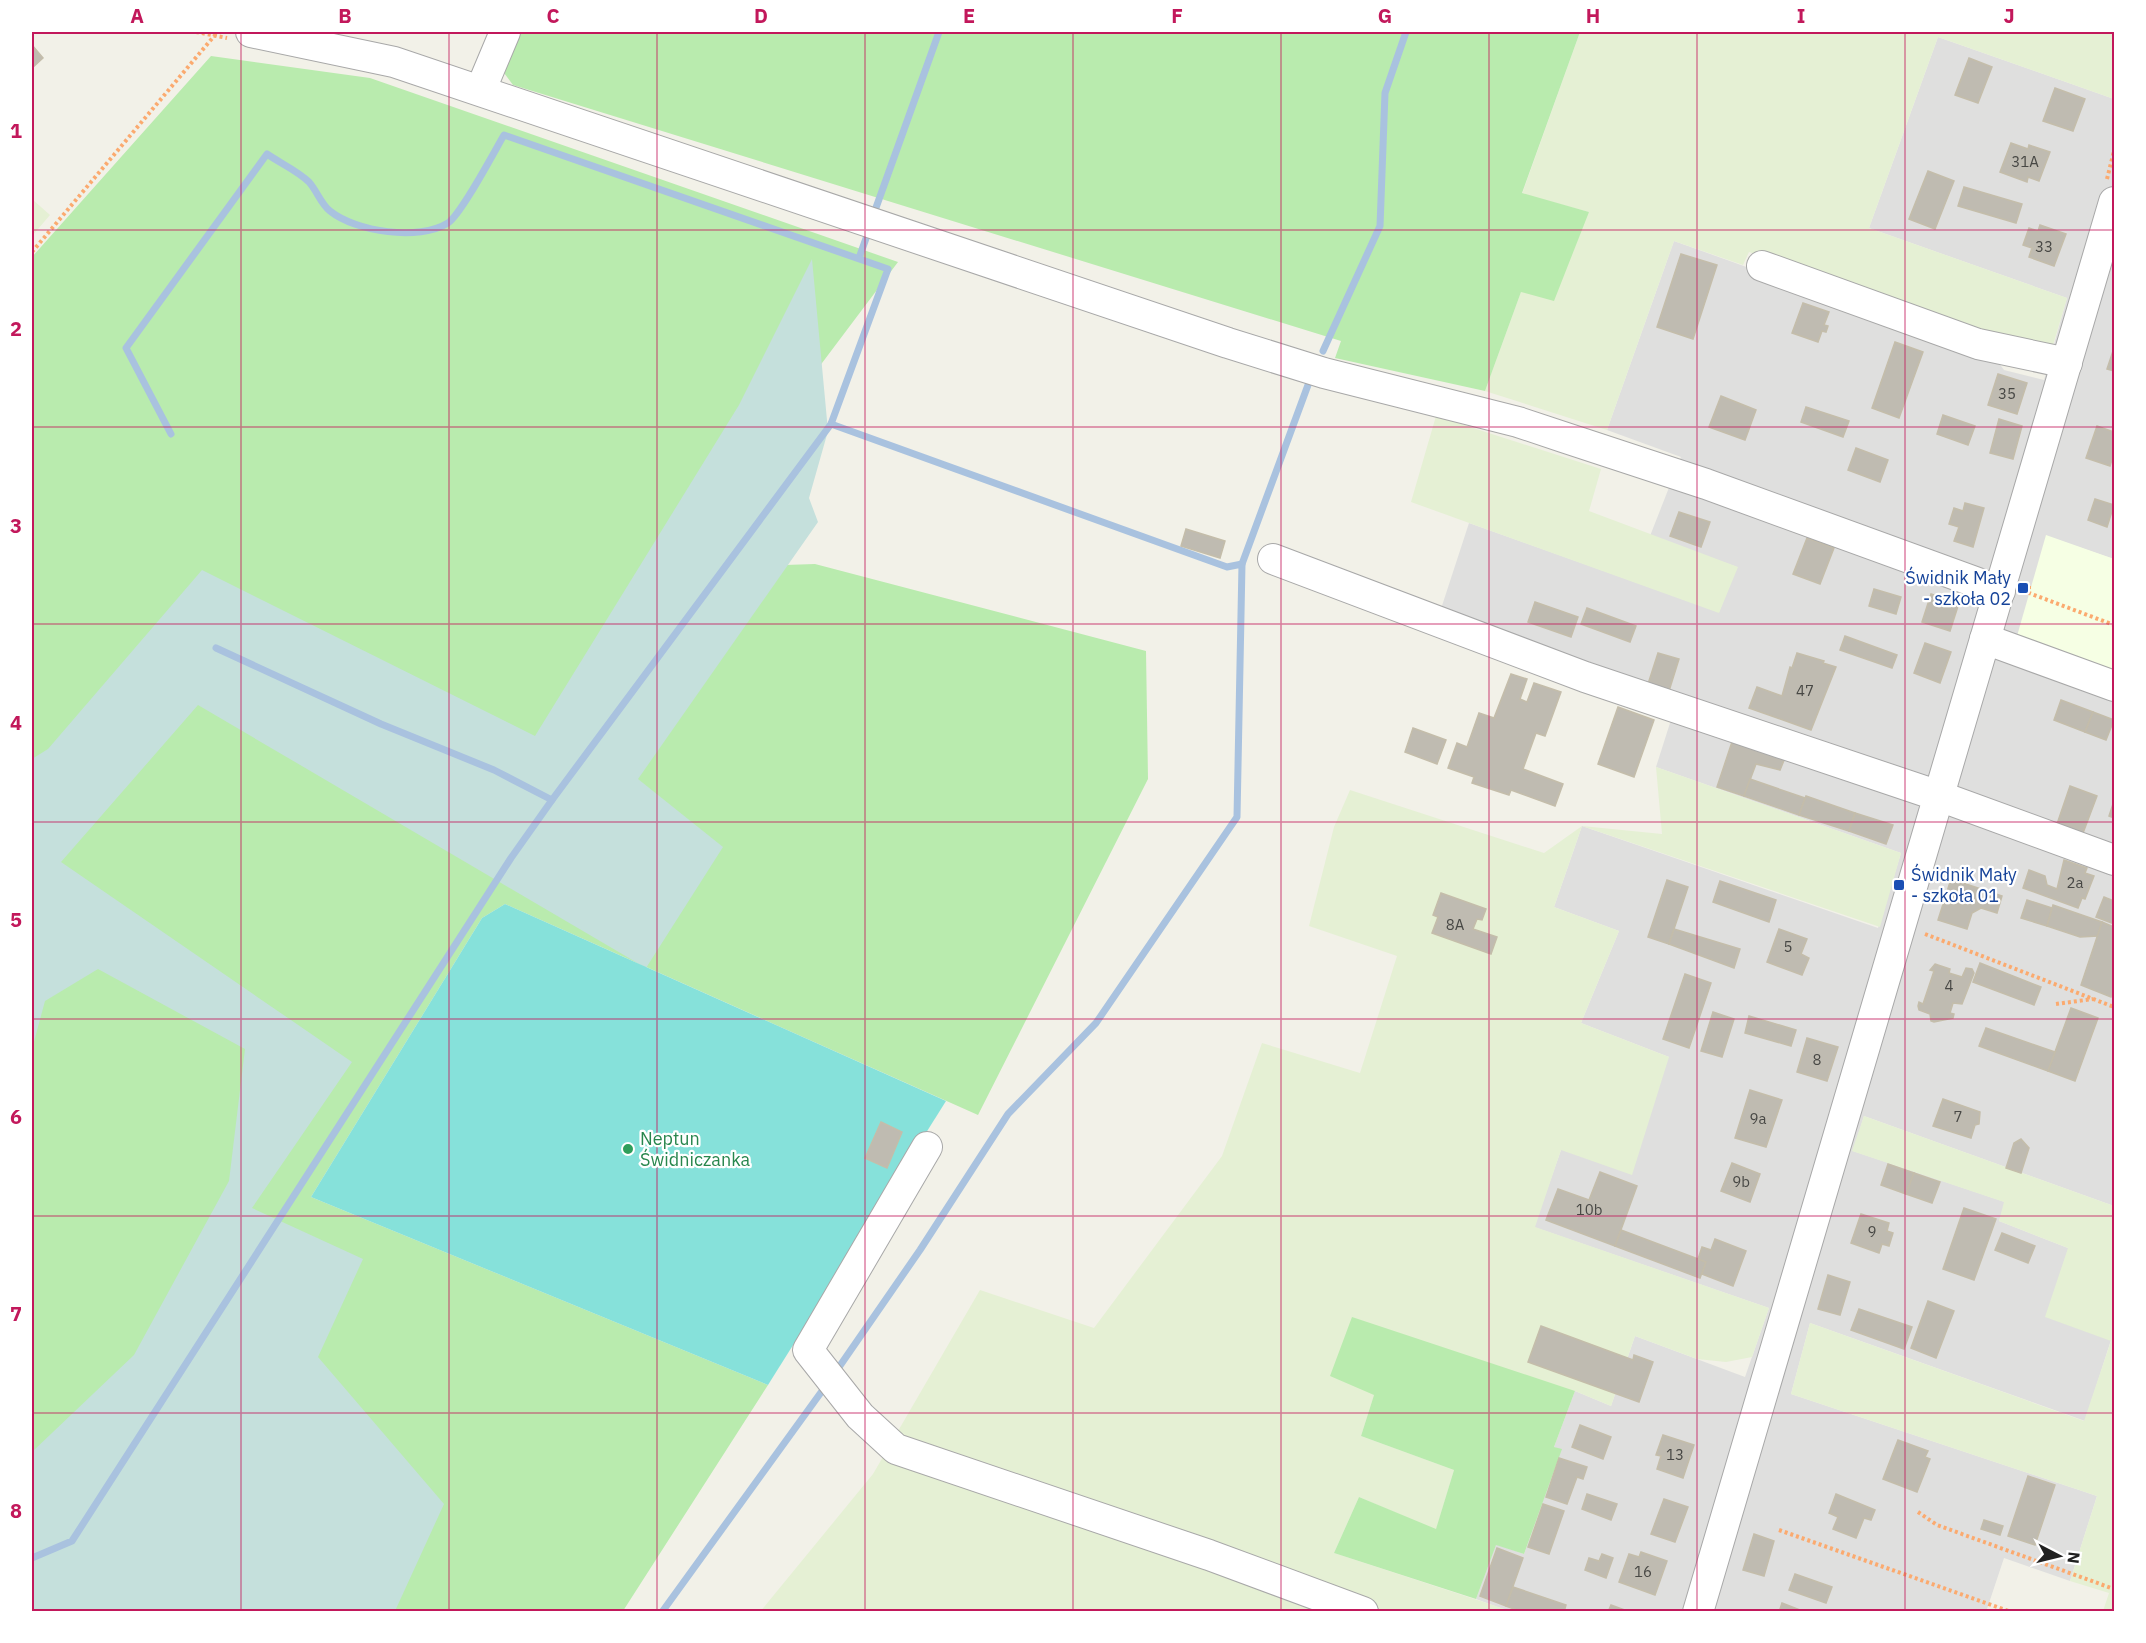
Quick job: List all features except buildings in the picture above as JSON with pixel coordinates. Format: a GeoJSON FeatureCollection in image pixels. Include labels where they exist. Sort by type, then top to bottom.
{"type":"FeatureCollection","features":[{"type":"Feature","properties":{"kind":"street"},"geometry":{"type":"LineString","coordinates":[[251,32],[394,62],[481,89],[1302,366],[1563,437],[1706,484],[2000,591]]}},
{"type":"Feature","properties":{"kind":"street"},"geometry":{"type":"LineString","coordinates":[[481,89],[505,32]]}},
{"type":"Feature","properties":{"kind":"street"},"geometry":{"type":"LineString","coordinates":[[1698,1611],[2115,202]]}},
{"type":"Feature","properties":{"kind":"street"},"geometry":{"type":"LineString","coordinates":[[1762,266],[1978,344],[2067,363]]}},
{"type":"Feature","properties":{"kind":"street"},"geometry":{"type":"LineString","coordinates":[[1273,559],[1585,677],[1939,796],[2115,860]]}},
{"type":"Feature","properties":{"kind":"street"},"geometry":{"type":"LineString","coordinates":[[1986,639],[2115,686]]}},
{"type":"Feature","properties":{"kind":"street"},"geometry":{"type":"LineString","coordinates":[[927,1147],[808,1350],[860,1416],[896,1449],[1209,1555],[1363,1611]]}},
{"type":"Feature","properties":{"kind":"path"},"geometry":{"type":"LineString","coordinates":[[32,252],[216,32]]}},
{"type":"Feature","properties":{"kind":"path"},"geometry":{"type":"LineString","coordinates":[[2030,583],[2029,593],[2115,625]]}},
{"type":"Feature","properties":{"kind":"path"},"geometry":{"type":"LineString","coordinates":[[1924,934],[2115,1007]]}},
{"type":"Feature","properties":{"kind":"path"},"geometry":{"type":"LineString","coordinates":[[2056,1004],[2094,999]]}},
{"type":"Feature","properties":{"kind":"path"},"geometry":{"type":"LineString","coordinates":[[1918,1512],[1949,1530],[2115,1588]]}},
{"type":"Feature","properties":{"kind":"path"},"geometry":{"type":"LineString","coordinates":[[1779,1530],[2011,1611]]}},
{"type":"Feature","properties":{"kind":"shaded area"},"geometry":{"type":"Polygon","coordinates":[[[1580,32],[2114,32],[2114,99],[1938,37],[1869,228],[2067,298],[2051,352],[1995,340],[1749,252],[1743,265],[1674,241],[1607,430],[1485,391],[1521,292],[1589,212],[1522,194],[1580,32]]]}},
{"type":"Feature","properties":{"kind":"shaded area"},"geometry":{"type":"Polygon","coordinates":[[[1938,37],[2114,99],[2114,559],[2046,536],[2114,679],[2114,1206],[1864,1116],[1853,1151],[2005,1202],[1999,1221],[2068,1248],[2111,1340],[2085,1421],[1810,1323],[1791,1394],[2097,1496],[2070,1581],[2004,1558],[1986,1612],[1511,1612],[1476,1599],[1496,1544],[1524,1554],[1561,1450],[1554,1447],[1575,1391],[1611,1406],[1635,1336],[1745,1377],[1769,1308],[1534,1227],[1561,1150],[1669,1057],[1581,1023],[1619,931],[1554,907],[1582,826],[1878,928],[1901,853],[1656,767],[1677,701],[1438,618],[1469,523],[1719,612],[1737,567],[1650,536],[1681,457],[1607,430],[1674,241],[1993,355],[2004,370],[2044,380],[2067,298],[1869,228],[1938,37]]]}},
{"type":"Feature","properties":{"kind":"shaded area"},"geometry":{"type":"Polygon","coordinates":[[[32,199],[50,215],[32,236],[32,199]]]}},
{"type":"Feature","properties":{"kind":"shaded area"},"geometry":{"type":"Polygon","coordinates":[[[812,259],[828,431],[809,498],[818,522],[638,779],[723,847],[646,968],[198,705],[61,862],[352,1062],[252,1208],[363,1259],[318,1357],[444,1504],[395,1611],[32,1611],[32,1452],[134,1355],[229,1181],[245,1049],[98,969],[45,1001],[32,1049],[32,759],[48,749],[202,570],[535,736],[739,405],[812,259]]]}},
{"type":"Feature","properties":{"kind":"shaded area"},"geometry":{"type":"Polygon","coordinates":[[[1436,416],[1601,469],[1589,511],[1738,567],[1719,613],[1411,502],[1436,416]]]}},
{"type":"Feature","properties":{"kind":"shaded area"},"geometry":{"type":"Polygon","coordinates":[[[2046,535],[2114,559],[2114,679],[2015,643],[2046,535]]]}},
{"type":"Feature","properties":{"kind":"shaded area"},"geometry":{"type":"Polygon","coordinates":[[[1656,767],[1901,853],[1880,927],[1582,826],[1662,834],[1656,767]]]}},
{"type":"Feature","properties":{"kind":"shaded area"},"geometry":{"type":"Polygon","coordinates":[[[1350,790],[1544,853],[1582,826],[1554,907],[1619,931],[1581,1023],[1669,1057],[1632,1175],[1561,1150],[1535,1227],[1769,1308],[1752,1357],[1726,1362],[1697,1359],[1635,1336],[1611,1406],[1575,1391],[1374,1395],[1361,1436],[1454,1470],[1436,1530],[1359,1497],[1334,1553],[1511,1611],[760,1612],[873,1474],[980,1290],[1094,1328],[1222,1156],[1262,1043],[1360,1073],[1397,956],[1309,926],[1334,827],[1350,790]]]}},
{"type":"Feature","properties":{"kind":"shaded area","name":"Neptun Świdniczanka"},"geometry":{"type":"Polygon","coordinates":[[[505,904],[946,1101],[768,1385],[311,1197],[482,918],[505,904]]]}},
{"type":"Feature","properties":{"kind":"shaded area"},"geometry":{"type":"Polygon","coordinates":[[[1864,1116],[2114,1206],[2114,1611],[2103,1611],[2109,1593],[2070,1581],[2097,1496],[1791,1394],[1810,1323],[2084,1421],[2111,1341],[2045,1317],[2068,1248],[1999,1221],[2004,1202],[1852,1151],[1864,1116]]]}},
{"type":"Feature","properties":{"kind":"green space"},"geometry":{"type":"Polygon","coordinates":[[[513,32],[1580,32],[1522,193],[1589,212],[1554,301],[1521,292],[1485,391],[1335,358],[1341,341],[513,85],[499,66],[513,32]]]}},
{"type":"Feature","properties":{"kind":"green space"},"geometry":{"type":"Polygon","coordinates":[[[211,56],[370,78],[898,262],[667,569],[815,564],[1146,651],[1148,779],[978,1115],[505,904],[482,918],[311,1197],[768,1385],[623,1611],[32,1612],[32,257],[211,56]]]}},
{"type":"Feature","properties":{"kind":"green space"},"geometry":{"type":"Polygon","coordinates":[[[1352,1317],[1575,1391],[1554,1447],[1562,1449],[1524,1554],[1496,1545],[1476,1599],[1334,1553],[1359,1497],[1436,1529],[1454,1470],[1361,1436],[1374,1395],[1330,1376],[1352,1317]]]}},
{"type":"Feature","properties":{"kind":"waterway"},"geometry":{"type":"LineString","coordinates":[[873,216],[939,32]]}},
{"type":"Feature","properties":{"kind":"waterway"},"geometry":{"type":"LineString","coordinates":[[1323,351],[1380,226],[1385,93],[1406,32]]}},
{"type":"Feature","properties":{"kind":"waterway"},"geometry":{"type":"LineString","coordinates":[[32,1558],[72,1541],[511,858],[831,424],[888,269],[504,135],[454,217],[436,229],[421,232],[388,232],[371,229],[341,218],[327,208],[305,178],[267,154],[126,348],[171,434]]}},
{"type":"Feature","properties":{"kind":"waterway"},"geometry":{"type":"LineString","coordinates":[[859,258],[869,230]]}},
{"type":"Feature","properties":{"kind":"waterway"},"geometry":{"type":"LineString","coordinates":[[1242,564],[1308,385]]}},
{"type":"Feature","properties":{"kind":"waterway"},"geometry":{"type":"LineString","coordinates":[[831,424],[1227,567],[1242,564],[1237,817],[1096,1023],[1008,1114],[920,1250],[837,1370]]}},
{"type":"Feature","properties":{"kind":"waterway"},"geometry":{"type":"LineString","coordinates":[[216,648],[381,724],[494,770],[552,800]]}},
{"type":"Feature","properties":{"kind":"waterway"},"geometry":{"type":"LineString","coordinates":[[662,1612],[822,1391]]}},
{"type":"Feature","properties":{"kind":"place","name":"Świdnik Mały - szkoła 02"},"geometry":{"type":"Point","coordinates":[2023,588]}},
{"type":"Feature","properties":{"kind":"place","name":"Świdnik Mały - szkoła 01"},"geometry":{"type":"Point","coordinates":[1899,885]}},
{"type":"Feature","properties":{"kind":"place","name":"Neptun Świdniczanka"},"geometry":{"type":"Point","coordinates":[628,1149]}}]}
